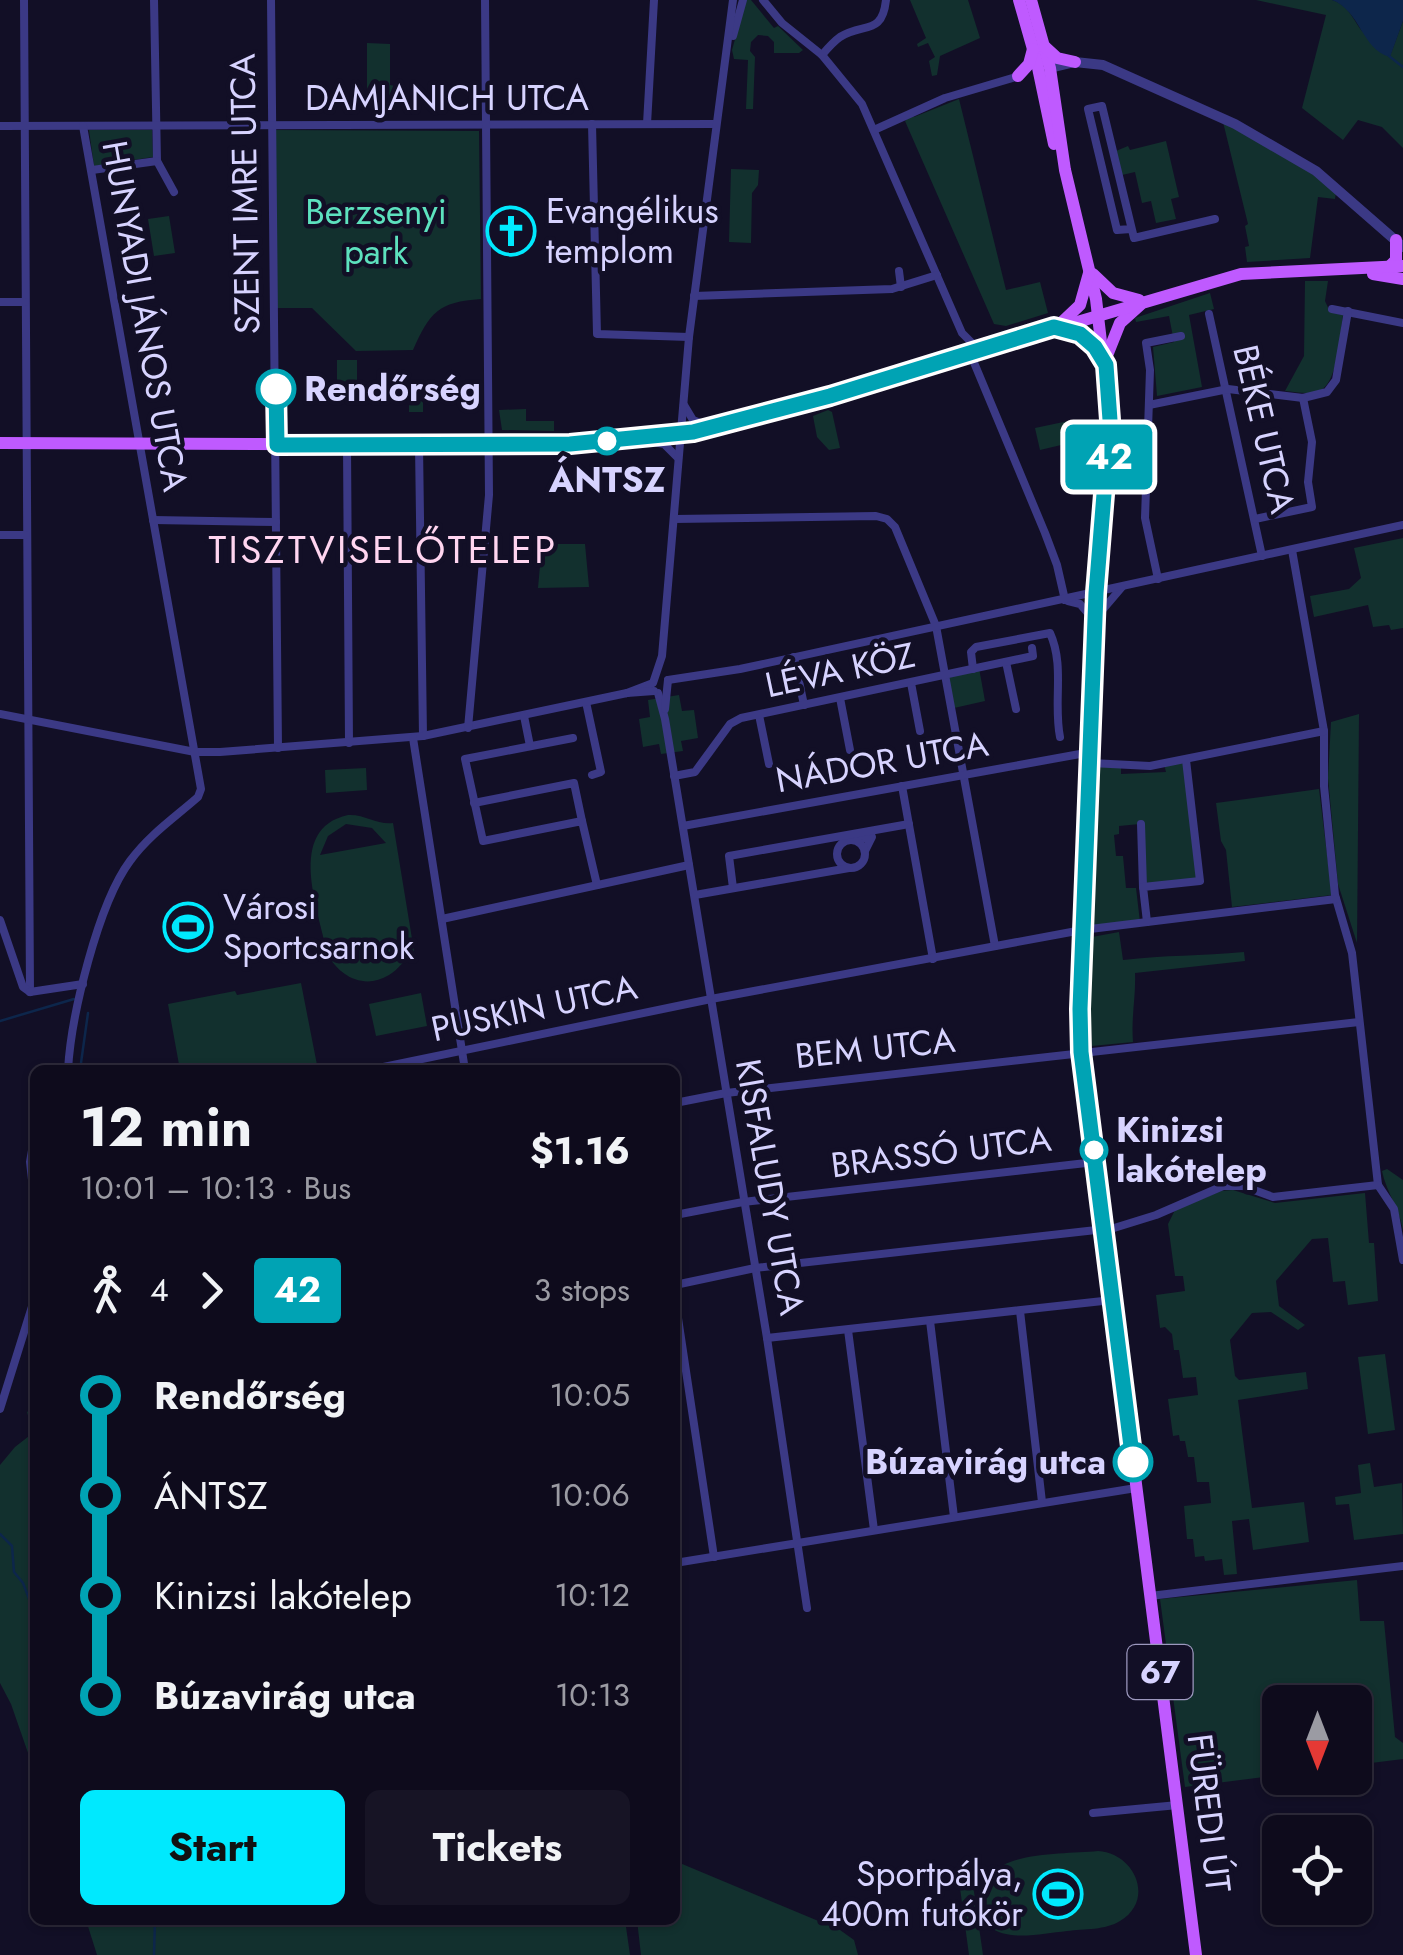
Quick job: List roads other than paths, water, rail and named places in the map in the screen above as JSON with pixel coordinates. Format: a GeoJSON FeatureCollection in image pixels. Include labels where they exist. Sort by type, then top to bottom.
{"type":"FeatureCollection","features":[{"type":"Feature","properties":{"kind":"main road","name":"67"},"geometry":{"type":"LineString","coordinates":[[1019,0],[1038,46]]}},
{"type":"Feature","properties":{"kind":"main road","name":"67"},"geometry":{"type":"LineString","coordinates":[[1031,0],[1054,144],[1065,170]]}},
{"type":"Feature","properties":{"kind":"main road"},"geometry":{"type":"LineString","coordinates":[[1018,76],[1038,46],[1057,58],[1075,62]]}},
{"type":"Feature","properties":{"kind":"main road","name":"67"},"geometry":{"type":"LineString","coordinates":[[1044,69],[1056,95],[1065,170],[1090,269],[1106,365]]}},
{"type":"Feature","properties":{"kind":"main road"},"geometry":{"type":"LineString","coordinates":[[1388,268],[1396,260],[1399,243]]}},
{"type":"Feature","properties":{"kind":"main road"},"geometry":{"type":"LineString","coordinates":[[0,443],[419,445],[680,434],[716,427],[1241,274],[1403,266]]}},
{"type":"Feature","properties":{"kind":"main road"},"geometry":{"type":"LineString","coordinates":[[1090,269],[1112,294],[1146,300]]}},
{"type":"Feature","properties":{"kind":"main road"},"geometry":{"type":"LineString","coordinates":[[1054,327],[1080,305],[1090,269]]}},
{"type":"Feature","properties":{"kind":"main road"},"geometry":{"type":"LineString","coordinates":[[1336,269],[1403,279]]}},
{"type":"Feature","properties":{"kind":"main road"},"geometry":{"type":"LineString","coordinates":[[1106,365],[1120,322],[1146,300]]}},
{"type":"Feature","properties":{"kind":"main road"},"geometry":{"type":"LineString","coordinates":[[1054,327],[1088,339],[1106,365]]}},
{"type":"Feature","properties":{"kind":"main road","name":"FÜREDI ÚT"},"geometry":{"type":"LineString","coordinates":[[1106,365],[1110,438],[1096,593],[1081,1052],[1196,1955]]}},
{"type":"Feature","properties":{"kind":"street"},"geometry":{"type":"LineString","coordinates":[[24,0],[30,992]]}},
{"type":"Feature","properties":{"kind":"street"},"geometry":{"type":"LineString","coordinates":[[154,0],[157,162],[174,192]]}},
{"type":"Feature","properties":{"kind":"street","name":"SZENT IMRE UTCA"},"geometry":{"type":"LineString","coordinates":[[271,0],[278,748]]}},
{"type":"Feature","properties":{"kind":"street"},"geometry":{"type":"LineString","coordinates":[[468,728],[488,526],[490,444],[485,0]]}},
{"type":"Feature","properties":{"kind":"street"},"geometry":{"type":"LineString","coordinates":[[648,124],[654,0]]}},
{"type":"Feature","properties":{"kind":"street"},"geometry":{"type":"LineString","coordinates":[[733,0],[736,15]]}},
{"type":"Feature","properties":{"kind":"street"},"geometry":{"type":"LineString","coordinates":[[736,15],[742,0]]}},
{"type":"Feature","properties":{"kind":"street"},"geometry":{"type":"LineString","coordinates":[[763,0],[854,91],[962,333],[977,346],[989,347]]}},
{"type":"Feature","properties":{"kind":"street"},"geometry":{"type":"LineString","coordinates":[[822,55],[843,35],[877,24],[884,16],[886,0]]}},
{"type":"Feature","properties":{"kind":"street","name":"KISFALUDY UTCA"},"geometry":{"type":"LineString","coordinates":[[736,15],[715,124],[689,337],[661,685],[768,1338],[807,1608]]}},
{"type":"Feature","properties":{"kind":"street"},"geometry":{"type":"LineString","coordinates":[[874,130],[945,98],[1018,76],[1075,62],[1103,65],[1156,86],[1282,150],[1343,192],[1399,243]]}},
{"type":"Feature","properties":{"kind":"street"},"geometry":{"type":"LineString","coordinates":[[1056,95],[1060,74],[1075,62]]}},
{"type":"Feature","properties":{"kind":"street"},"geometry":{"type":"LineString","coordinates":[[1131,229],[1117,230],[1088,110],[1102,106],[1134,238],[1214,219]]}},
{"type":"Feature","properties":{"kind":"street"},"geometry":{"type":"LineString","coordinates":[[592,124],[597,334],[689,337]]}},
{"type":"Feature","properties":{"kind":"street","name":"DAMJANICH UTCA"},"geometry":{"type":"LineString","coordinates":[[0,126],[715,124]]}},
{"type":"Feature","properties":{"kind":"street","name":"HUNYADI JÁNOS UTCA"},"geometry":{"type":"LineString","coordinates":[[83,126],[200,793],[146,841],[122,872],[104,909],[83,984]]}},
{"type":"Feature","properties":{"kind":"street"},"geometry":{"type":"LineString","coordinates":[[1097,148],[1111,144]]}},
{"type":"Feature","properties":{"kind":"street"},"geometry":{"type":"LineString","coordinates":[[92,170],[157,162]]}},
{"type":"Feature","properties":{"kind":"street"},"geometry":{"type":"LineString","coordinates":[[899,271],[901,287]]}},
{"type":"Feature","properties":{"kind":"street"},"geometry":{"type":"LineString","coordinates":[[694,296],[901,287],[937,275]]}},
{"type":"Feature","properties":{"kind":"street"},"geometry":{"type":"LineString","coordinates":[[0,302],[25,302]]}},
{"type":"Feature","properties":{"kind":"street"},"geometry":{"type":"LineString","coordinates":[[1332,309],[1403,323]]}},
{"type":"Feature","properties":{"kind":"street"},"geometry":{"type":"LineString","coordinates":[[1148,405],[1228,390],[1303,398],[1327,392],[1336,380],[1348,312]]}},
{"type":"Feature","properties":{"kind":"street","name":"BÉKE UTCA"},"geometry":{"type":"LineString","coordinates":[[1209,314],[1262,556]]}},
{"type":"Feature","properties":{"kind":"street"},"geometry":{"type":"LineString","coordinates":[[950,360],[959,351],[962,333]]}},
{"type":"Feature","properties":{"kind":"street"},"geometry":{"type":"LineString","coordinates":[[1158,580],[1145,518],[1146,343],[1181,336]]}},
{"type":"Feature","properties":{"kind":"street"},"geometry":{"type":"LineString","coordinates":[[970,354],[1045,532],[1065,600],[1080,604],[1095,622],[1122,587]]}},
{"type":"Feature","properties":{"kind":"street","name":"BÉKE UTCA"},"geometry":{"type":"LineString","coordinates":[[1255,519],[1312,507],[1308,482],[1312,442],[1303,398]]}},
{"type":"Feature","properties":{"kind":"street"},"geometry":{"type":"LineString","coordinates":[[683,401],[693,420],[716,427]]}},
{"type":"Feature","properties":{"kind":"street"},"geometry":{"type":"LineString","coordinates":[[637,438],[664,444],[678,458]]}},
{"type":"Feature","properties":{"kind":"street"},"geometry":{"type":"LineString","coordinates":[[347,445],[350,743]]}},
{"type":"Feature","properties":{"kind":"street"},"geometry":{"type":"LineString","coordinates":[[419,445],[423,736]]}},
{"type":"Feature","properties":{"kind":"street"},"geometry":{"type":"LineString","coordinates":[[674,519],[887,519],[895,527],[936,626],[948,676],[995,946]]}},
{"type":"Feature","properties":{"kind":"street"},"geometry":{"type":"LineString","coordinates":[[153,520],[276,522]]}},
{"type":"Feature","properties":{"kind":"street","name":"BÉKE UTCA"},"geometry":{"type":"LineString","coordinates":[[0,714],[195,752],[413,738],[1403,526]]}},
{"type":"Feature","properties":{"kind":"street"},"geometry":{"type":"LineString","coordinates":[[0,535],[26,535]]}},
{"type":"Feature","properties":{"kind":"street"},"geometry":{"type":"LineString","coordinates":[[1292,550],[1324,731],[1324,786],[1336,899],[1350,941],[1378,1184],[1394,1210],[1403,1260]]}},
{"type":"Feature","properties":{"kind":"street"},"geometry":{"type":"LineString","coordinates":[[973,669],[970,652],[976,647],[1050,633],[1058,661],[1060,737]]}},
{"type":"Feature","properties":{"kind":"street","name":"LÉVA KÖZ"},"geometry":{"type":"LineString","coordinates":[[674,776],[695,772],[730,724],[758,714],[1034,656],[1032,648]]}},
{"type":"Feature","properties":{"kind":"street"},"geometry":{"type":"LineString","coordinates":[[794,657],[804,705]]}},
{"type":"Feature","properties":{"kind":"street"},"geometry":{"type":"LineString","coordinates":[[1006,662],[1016,709]]}},
{"type":"Feature","properties":{"kind":"street"},"geometry":{"type":"LineString","coordinates":[[911,684],[920,731]]}},
{"type":"Feature","properties":{"kind":"street"},"geometry":{"type":"LineString","coordinates":[[840,698],[850,750]]}},
{"type":"Feature","properties":{"kind":"street"},"geometry":{"type":"LineString","coordinates":[[586,702],[601,772],[592,774]]}},
{"type":"Feature","properties":{"kind":"street"},"geometry":{"type":"LineString","coordinates":[[758,714],[769,764]]}},
{"type":"Feature","properties":{"kind":"street"},"geometry":{"type":"LineString","coordinates":[[524,716],[530,746]]}},
{"type":"Feature","properties":{"kind":"street","name":"NÁDOR UTCA"},"geometry":{"type":"LineString","coordinates":[[683,826],[966,775],[1091,758],[1132,767],[1186,760],[1324,731]]}},
{"type":"Feature","properties":{"kind":"street"},"geometry":{"type":"LineString","coordinates":[[413,738],[464,1065]]}},
{"type":"Feature","properties":{"kind":"street"},"geometry":{"type":"LineString","coordinates":[[573,738],[464,759],[482,841],[582,820]]}},
{"type":"Feature","properties":{"kind":"street"},"geometry":{"type":"LineString","coordinates":[[1143,887],[1200,881],[1186,760]]}},
{"type":"Feature","properties":{"kind":"street"},"geometry":{"type":"LineString","coordinates":[[474,803],[574,782],[597,885]]}},
{"type":"Feature","properties":{"kind":"street"},"geometry":{"type":"LineString","coordinates":[[902,786],[933,959]]}},
{"type":"Feature","properties":{"kind":"street"},"geometry":{"type":"LineString","coordinates":[[841,845],[909,824]]}},
{"type":"Feature","properties":{"kind":"street"},"geometry":{"type":"LineString","coordinates":[[1141,824],[1147,922]]}},
{"type":"Feature","properties":{"kind":"street"},"geometry":{"type":"LineString","coordinates":[[841,845],[872,833]]}},
{"type":"Feature","properties":{"kind":"street"},"geometry":{"type":"LineString","coordinates":[[694,895],[861,864],[872,833]]}},
{"type":"Feature","properties":{"kind":"street"},"geometry":{"type":"LineString","coordinates":[[733,888],[729,856],[860,843],[864,851]]}},
{"type":"Feature","properties":{"kind":"street"},"geometry":{"type":"LineString","coordinates":[[841,845],[849,868]]}},
{"type":"Feature","properties":{"kind":"street"},"geometry":{"type":"LineString","coordinates":[[835,871],[841,845]]}},
{"type":"Feature","properties":{"kind":"street"},"geometry":{"type":"LineString","coordinates":[[442,920],[689,864]]}},
{"type":"Feature","properties":{"kind":"street","name":"PUSKIN UTCA"},"geometry":{"type":"LineString","coordinates":[[394,1065],[710,999],[1082,930],[1336,899]]}},
{"type":"Feature","properties":{"kind":"street"},"geometry":{"type":"LineString","coordinates":[[0,920],[23,987],[30,992],[83,984],[69,1065]]}},
{"type":"Feature","properties":{"kind":"street"},"geometry":{"type":"LineString","coordinates":[[1081,1052],[1359,1022]]}},
{"type":"Feature","properties":{"kind":"street","name":"BEM UTCA"},"geometry":{"type":"LineString","coordinates":[[680,1102],[726,1093],[1081,1052]]}},
{"type":"Feature","properties":{"kind":"street","name":"BRASSÓ UTCA"},"geometry":{"type":"LineString","coordinates":[[680,1213],[743,1202],[1095,1162]]}},
{"type":"Feature","properties":{"kind":"street"},"geometry":{"type":"LineString","coordinates":[[680,1284],[754,1268],[1134,1224],[1223,1186],[1243,1186],[1273,1197],[1378,1184]]}},
{"type":"Feature","properties":{"kind":"street"},"geometry":{"type":"LineString","coordinates":[[768,1338],[1112,1300]]}},
{"type":"Feature","properties":{"kind":"street"},"geometry":{"type":"LineString","coordinates":[[1020,1312],[1042,1502]]}},
{"type":"Feature","properties":{"kind":"street"},"geometry":{"type":"LineString","coordinates":[[0,1410],[30,1314]]}},
{"type":"Feature","properties":{"kind":"street"},"geometry":{"type":"LineString","coordinates":[[930,1321],[954,1517]]}},
{"type":"Feature","properties":{"kind":"street"},"geometry":{"type":"LineString","coordinates":[[848,1330],[874,1530]]}},
{"type":"Feature","properties":{"kind":"street"},"geometry":{"type":"LineString","coordinates":[[680,1347],[714,1557]]}},
{"type":"Feature","properties":{"kind":"street"},"geometry":{"type":"LineString","coordinates":[[680,1561],[1136,1488]]}},
{"type":"Feature","properties":{"kind":"street"},"geometry":{"type":"LineString","coordinates":[[1150,1596],[1403,1566]]}},
{"type":"Feature","properties":{"kind":"street"},"geometry":{"type":"LineString","coordinates":[[1093,1814],[1178,1805]]}},
{"type":"Feature","properties":{"kind":"water"},"geometry":{"type":"Polygon","coordinates":[[[1332,0],[1403,0],[1403,21],[1390,57],[1380,53],[1349,12],[1332,0]]]}},
{"type":"Feature","properties":{"kind":"waterway"},"geometry":{"type":"LineString","coordinates":[[1389,56],[1403,67]]}},
{"type":"Feature","properties":{"kind":"waterway"},"geometry":{"type":"LineString","coordinates":[[0,1021],[74,999]]}},
{"type":"Feature","properties":{"kind":"waterway"},"geometry":{"type":"LineString","coordinates":[[81,1065],[88,1013]]}},
{"type":"Feature","properties":{"kind":"waterway"},"geometry":{"type":"LineString","coordinates":[[0,1534],[12,1546],[14,1572],[30,1601]]}},
{"type":"Feature","properties":{"kind":"waterway"},"geometry":{"type":"LineString","coordinates":[[154,1955],[155,1925]]}},
{"type":"Feature","properties":{"kind":"place","name":"Evangélikus templom"},"geometry":{"type":"Point","coordinates":[511,231]}},
{"type":"Feature","properties":{"kind":"place","name":"Rendőrség"},"geometry":{"type":"Point","coordinates":[276,389]}},
{"type":"Feature","properties":{"kind":"place","name":"ÁNTSZ"},"geometry":{"type":"Point","coordinates":[607,441]}},
{"type":"Feature","properties":{"kind":"place","name":"Városi Sportcsarnok"},"geometry":{"type":"Point","coordinates":[188,927]}},
{"type":"Feature","properties":{"kind":"place","name":"Kinizsi lakótelep"},"geometry":{"type":"Point","coordinates":[1094,1150]}},
{"type":"Feature","properties":{"kind":"place","name":"Búzavirág utca"},"geometry":{"type":"Point","coordinates":[1133,1462]}},
{"type":"Feature","properties":{"kind":"place","name":"Sportpálya, 400m futókör"},"geometry":{"type":"Point","coordinates":[1058,1894]}},
{"type":"Feature","properties":{"kind":"district","name":"TISZTVISELŐTELEP"},"geometry":{"type":"Point","coordinates":[383,549]}},
{"type":"Feature","properties":{"kind":"park label","name":"Berzsenyi park"},"geometry":{"type":"Point","coordinates":[376,232]}}]}
